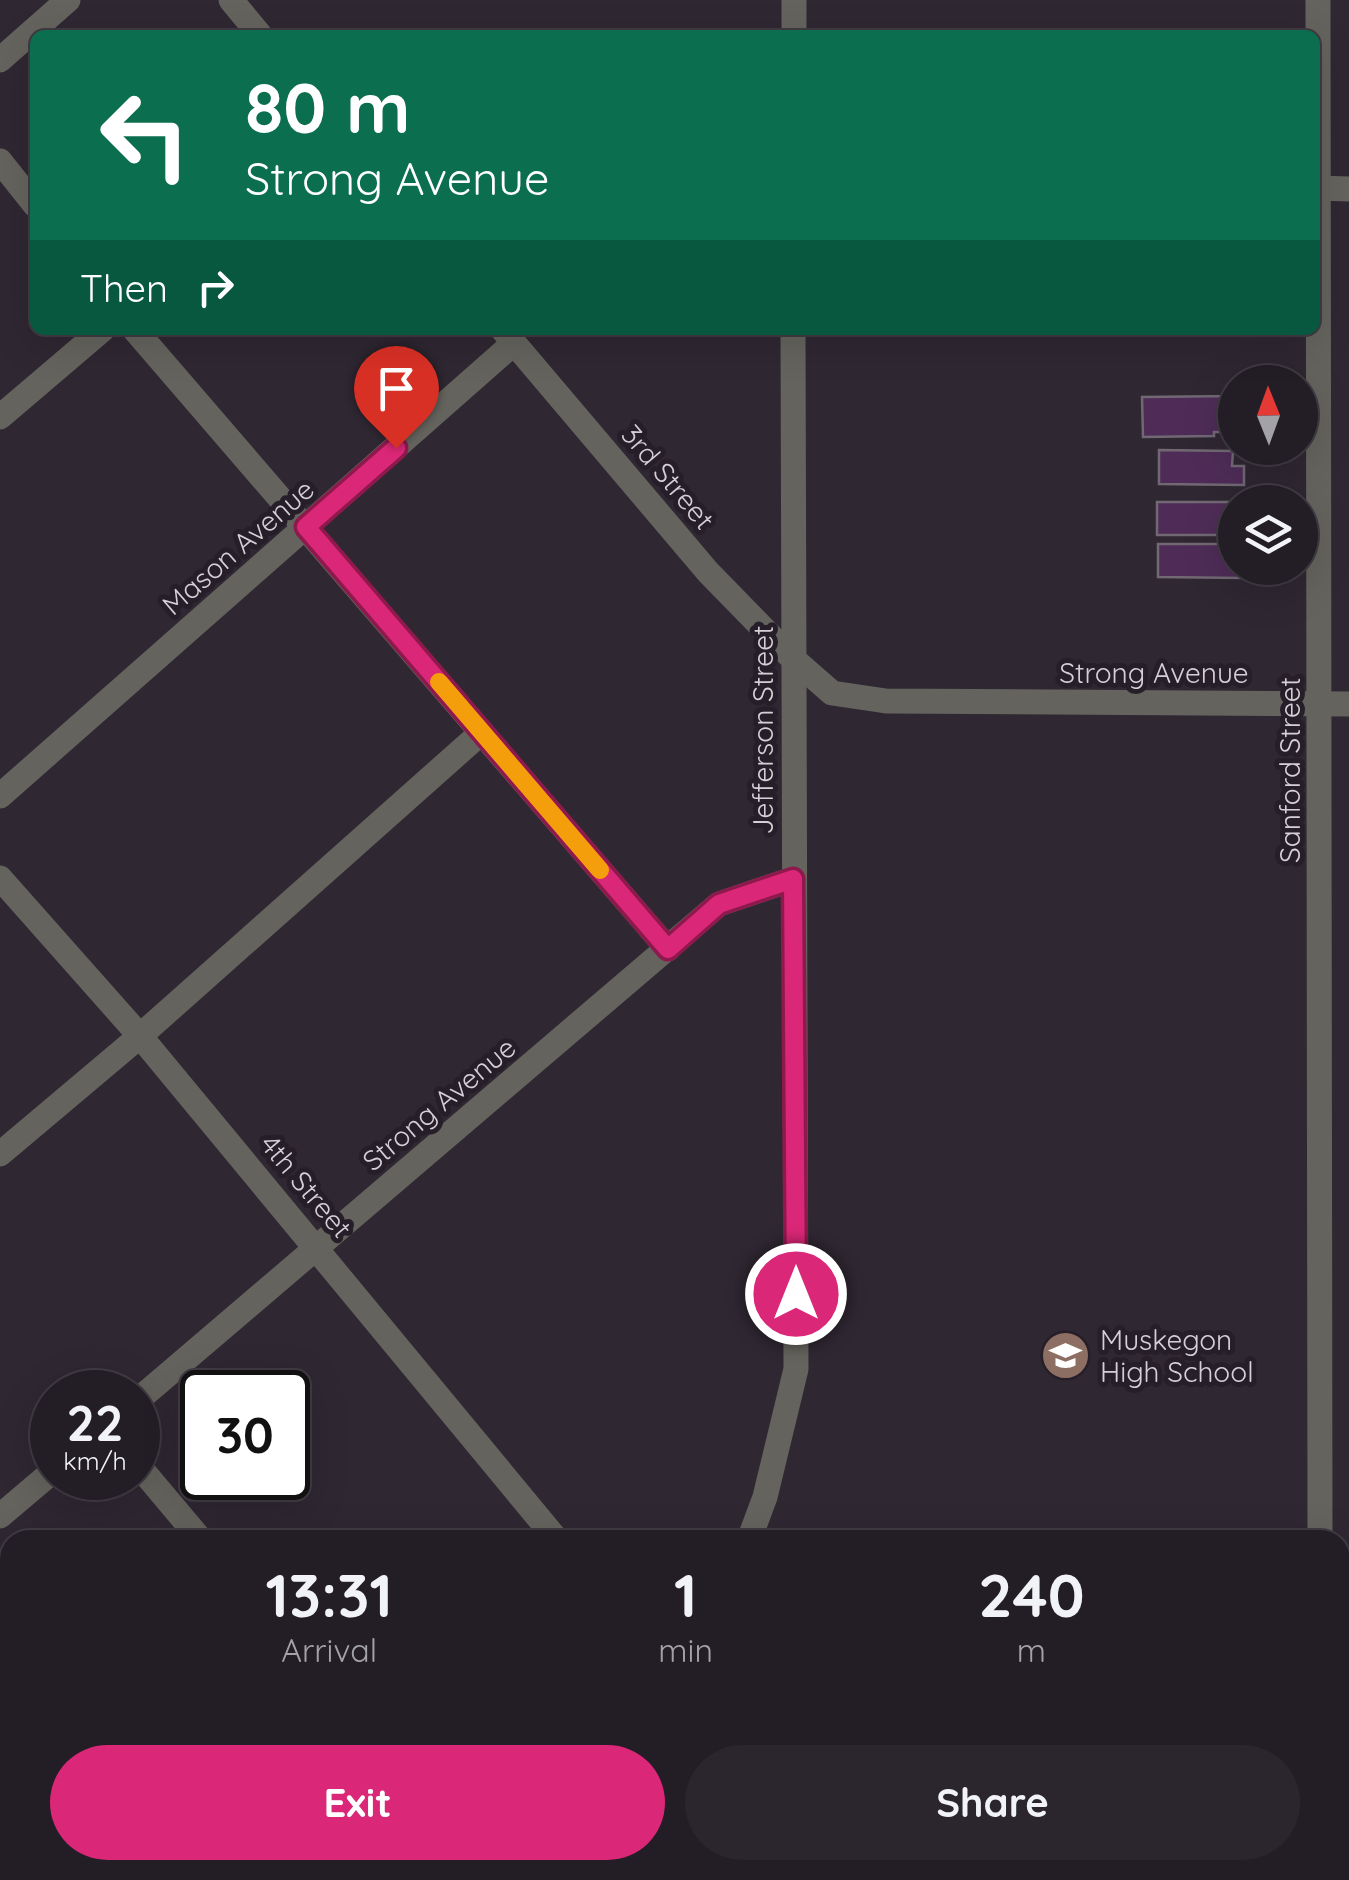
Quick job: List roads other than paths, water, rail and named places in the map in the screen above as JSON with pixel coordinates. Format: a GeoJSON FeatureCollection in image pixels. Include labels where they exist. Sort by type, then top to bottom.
{"type":"FeatureCollection","features":[{"type":"Feature","properties":{"kind":"street"},"geometry":{"type":"LineString","coordinates":[[34,30],[68,0]]}},
{"type":"Feature","properties":{"kind":"street"},"geometry":{"type":"LineString","coordinates":[[231,0],[256,30]]}},
{"type":"Feature","properties":{"kind":"street"},"geometry":{"type":"LineString","coordinates":[[794,0],[794,30]]}},
{"type":"Feature","properties":{"kind":"street","name":"Sanford Street"},"geometry":{"type":"LineString","coordinates":[[1318,0],[1318,30]]}},
{"type":"Feature","properties":{"kind":"street"},"geometry":{"type":"LineString","coordinates":[[0,60],[30,34]]}},
{"type":"Feature","properties":{"kind":"street"},"geometry":{"type":"LineString","coordinates":[[0,161],[30,200]]}},
{"type":"Feature","properties":{"kind":"street"},"geometry":{"type":"LineString","coordinates":[[1320,188],[1349,190]]}},
{"type":"Feature","properties":{"kind":"street"},"geometry":{"type":"LineString","coordinates":[[0,418],[96,335]]}},
{"type":"Feature","properties":{"kind":"street"},"geometry":{"type":"LineString","coordinates":[[139,335],[668,949]]}},
{"type":"Feature","properties":{"kind":"street","name":"Jefferson Street"},"geometry":{"type":"LineString","coordinates":[[753,1530],[765,1497],[796,1370],[793,335]]}},
{"type":"Feature","properties":{"kind":"street","name":"Sanford Street"},"geometry":{"type":"LineString","coordinates":[[1319,335],[1320,1530]]}},
{"type":"Feature","properties":{"kind":"street","name":"Mason Avenue"},"geometry":{"type":"LineString","coordinates":[[0,796],[306,527],[509,337]]}},
{"type":"Feature","properties":{"kind":"street","name":"3rd Street"},"geometry":{"type":"LineString","coordinates":[[509,337],[708,572],[792,658]]}},
{"type":"Feature","properties":{"kind":"street","name":"Strong Avenue"},"geometry":{"type":"LineString","coordinates":[[792,658],[832,693],[886,701],[1349,704]]}},
{"type":"Feature","properties":{"kind":"street"},"geometry":{"type":"LineString","coordinates":[[0,1154],[140,1036],[482,732]]}},
{"type":"Feature","properties":{"kind":"street","name":"4th Street"},"geometry":{"type":"LineString","coordinates":[[0,878],[317,1246],[549,1530]]}},
{"type":"Feature","properties":{"kind":"street","name":"Strong Avenue"},"geometry":{"type":"LineString","coordinates":[[160,1381],[719,904],[793,879]]}},
{"type":"Feature","properties":{"kind":"street"},"geometry":{"type":"LineString","coordinates":[[0,1516],[30,1491]]}},
{"type":"Feature","properties":{"kind":"street"},"geometry":{"type":"LineString","coordinates":[[160,1491],[193,1530]]}},
{"type":"Feature","properties":{"kind":"place","name":"Muskegon High School"},"geometry":{"type":"Point","coordinates":[1065,1356]}}]}
